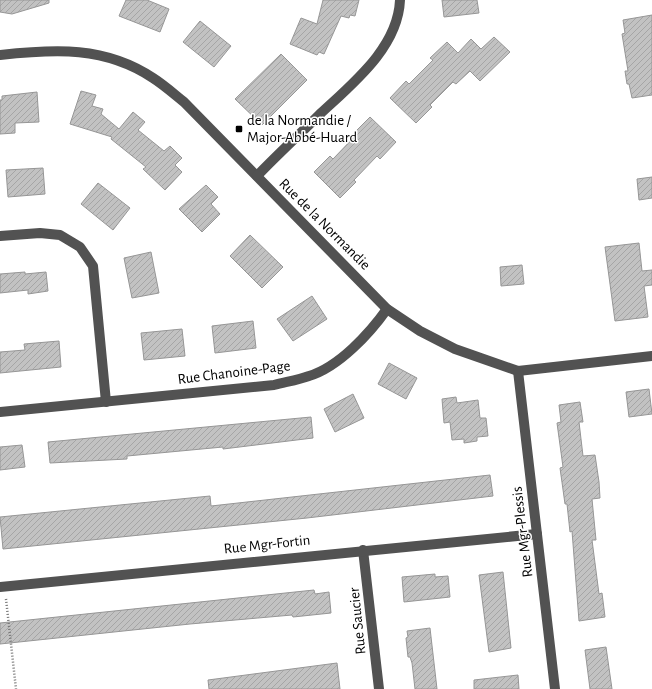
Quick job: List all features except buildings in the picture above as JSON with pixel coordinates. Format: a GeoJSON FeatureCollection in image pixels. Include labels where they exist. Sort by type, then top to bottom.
{"type":"FeatureCollection","features":[{"type":"Feature","properties":{"kind":"street"},"geometry":{"type":"LineString","coordinates":[[256,176],[356,80],[377,56],[388,39],[396,21],[400,0]]}},
{"type":"Feature","properties":{"kind":"street","name":"Rue de la Normandie"},"geometry":{"type":"LineString","coordinates":[[0,54],[38,50],[84,51],[115,58],[152,77],[184,102],[387,309],[420,331],[455,349],[518,371],[652,356]]}},
{"type":"Feature","properties":{"kind":"street"},"geometry":{"type":"LineString","coordinates":[[0,236],[40,233],[60,235],[80,247],[92,266],[106,402]]}},
{"type":"Feature","properties":{"kind":"street","name":"Rue Chanoine-Page"},"geometry":{"type":"LineString","coordinates":[[0,412],[274,385],[311,376],[341,358],[373,329],[387,309]]}},
{"type":"Feature","properties":{"kind":"street","name":"Rue Mgr-Plessis"},"geometry":{"type":"LineString","coordinates":[[518,371],[555,689]]}},
{"type":"Feature","properties":{"kind":"street","name":"Rue Mgr-Fortin"},"geometry":{"type":"LineString","coordinates":[[2,586],[537,534]]}},
{"type":"Feature","properties":{"kind":"street","name":"Rue Saucier"},"geometry":{"type":"LineString","coordinates":[[363,550],[379,689]]}},
{"type":"Feature","properties":{"kind":"path"},"geometry":{"type":"LineString","coordinates":[[2,586],[16,689]]}},
{"type":"Feature","properties":{"kind":"place","name":"de la Normandie / Major-Abbé-Huard"},"geometry":{"type":"Point","coordinates":[239,129]}}]}
